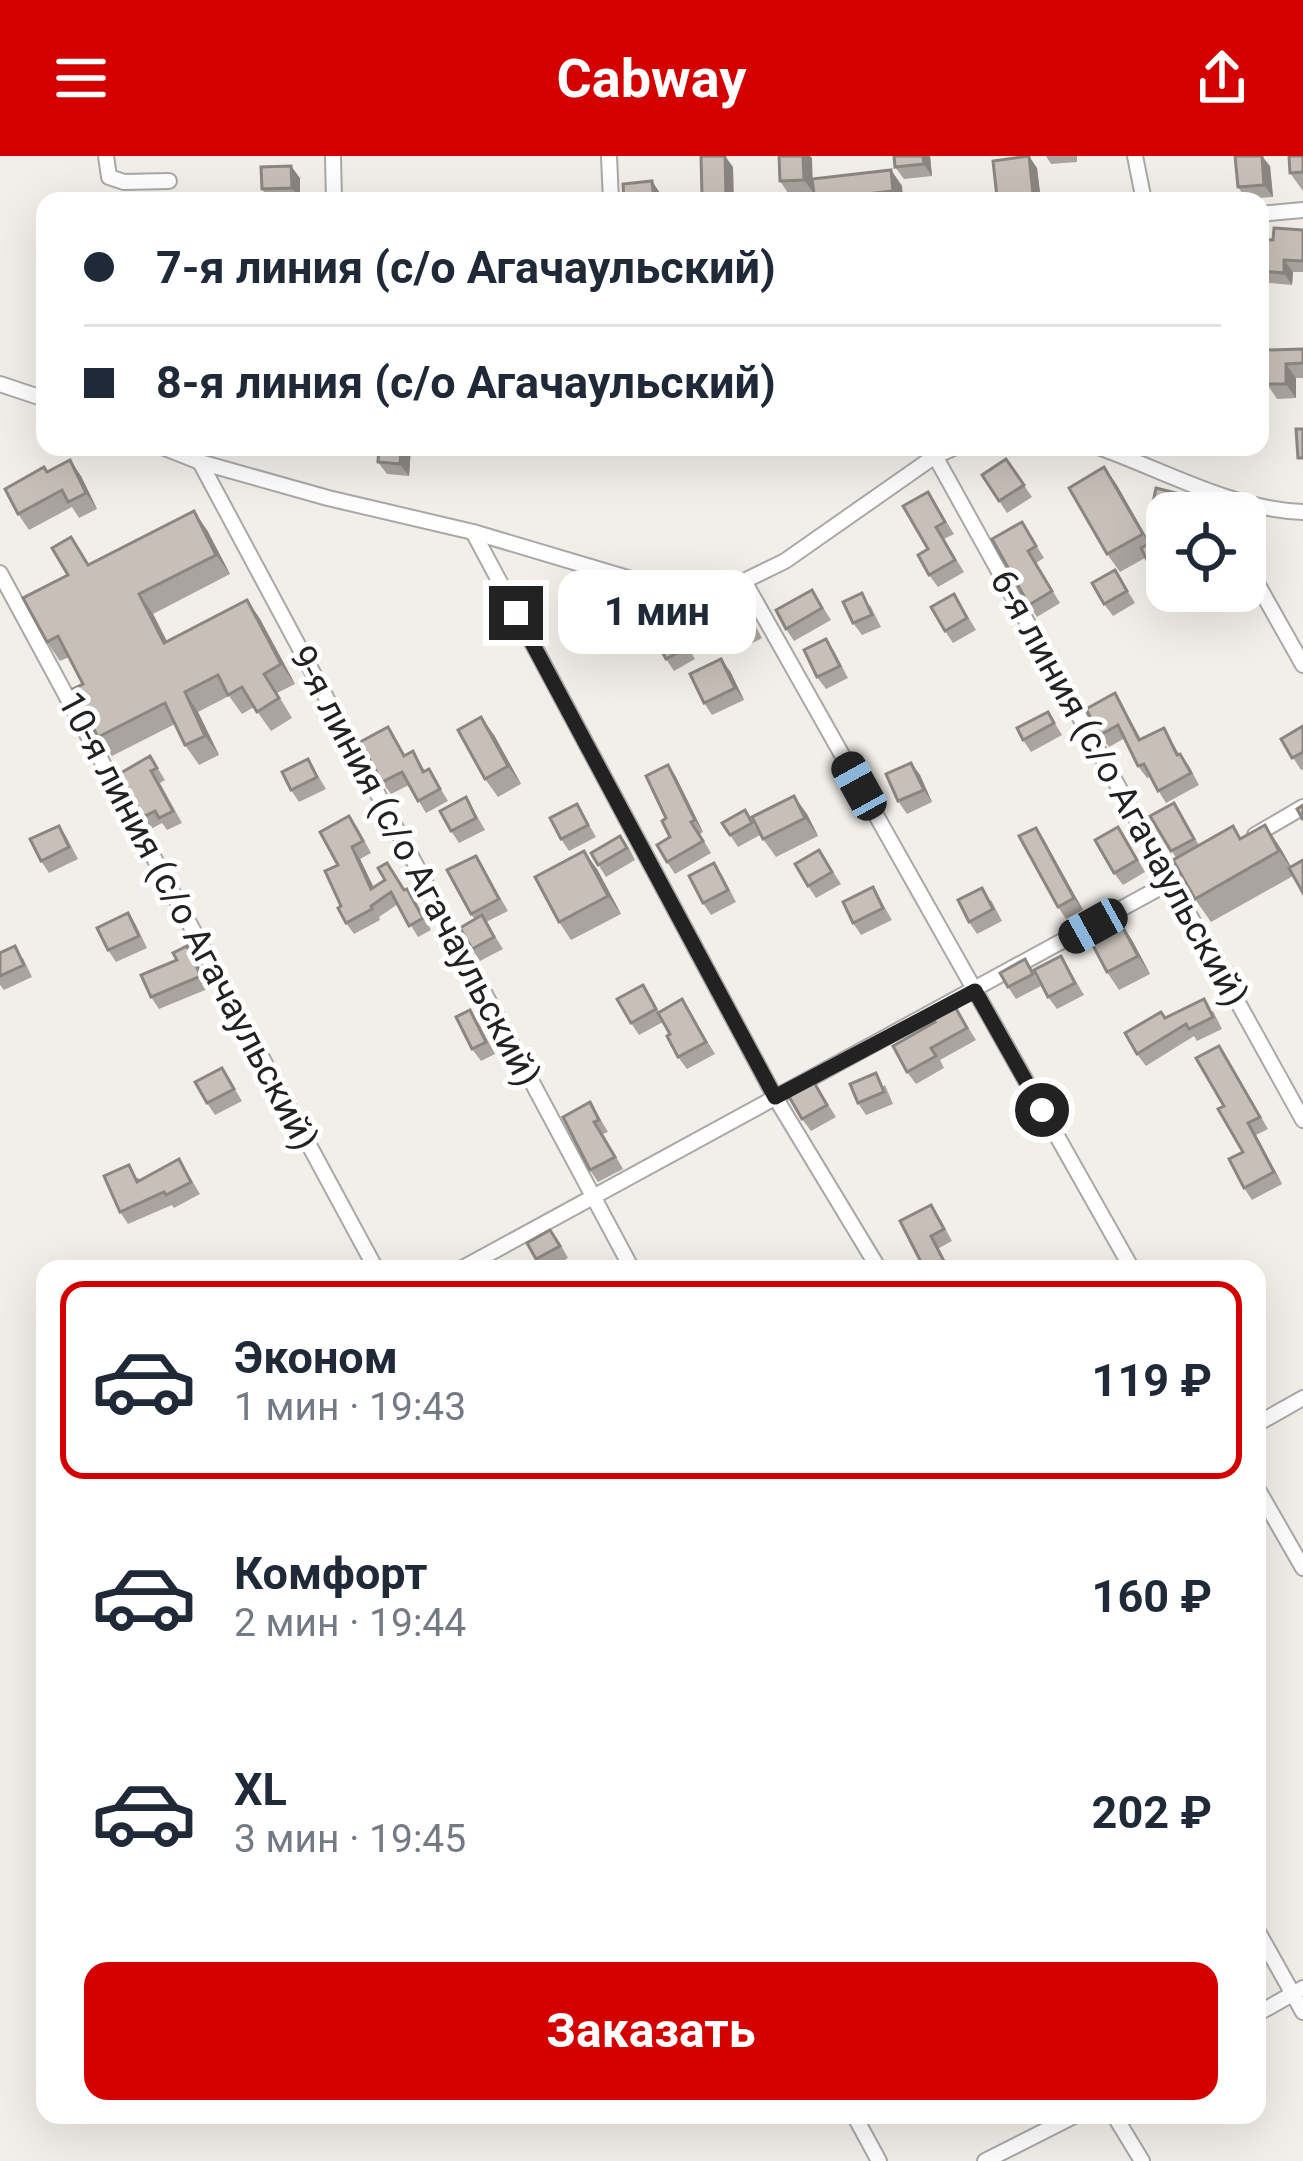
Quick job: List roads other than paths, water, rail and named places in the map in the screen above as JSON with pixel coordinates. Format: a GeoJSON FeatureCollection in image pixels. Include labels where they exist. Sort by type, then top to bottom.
{"type":"FeatureCollection","features":[{"type":"Feature","properties":{"kind":"street"},"geometry":{"type":"LineString","coordinates":[[106,156],[109,177],[124,182],[169,181]]}},
{"type":"Feature","properties":{"kind":"street"},"geometry":{"type":"LineString","coordinates":[[333,156],[334,192]]}},
{"type":"Feature","properties":{"kind":"street"},"geometry":{"type":"LineString","coordinates":[[611,192],[609,157],[622,156]]}},
{"type":"Feature","properties":{"kind":"street"},"geometry":{"type":"LineString","coordinates":[[1135,156],[1142,192]]}},
{"type":"Feature","properties":{"kind":"street"},"geometry":{"type":"LineString","coordinates":[[1269,213],[1303,210]]}},
{"type":"Feature","properties":{"kind":"street"},"geometry":{"type":"LineString","coordinates":[[0,384],[36,396]]}},
{"type":"Feature","properties":{"kind":"street"},"geometry":{"type":"LineString","coordinates":[[185,456],[631,579],[687,589],[744,580],[785,561],[934,456]]}},
{"type":"Feature","properties":{"kind":"street","name":"6-я линия (с/о Агачаульский)"},"geometry":{"type":"LineString","coordinates":[[934,456],[1303,1120]]}},
{"type":"Feature","properties":{"kind":"street"},"geometry":{"type":"LineString","coordinates":[[1120,456],[1205,492]]}},
{"type":"Feature","properties":{"kind":"street","name":"9-я линия (с/о Агачаульский)"},"geometry":{"type":"LineString","coordinates":[[200,462],[627,1260]]}},
{"type":"Feature","properties":{"kind":"street"},"geometry":{"type":"LineString","coordinates":[[1266,510],[1303,512]]}},
{"type":"Feature","properties":{"kind":"street"},"geometry":{"type":"LineString","coordinates":[[473,532],[775,1097],[874,1260]]}},
{"type":"Feature","properties":{"kind":"street","name":"10-я линия (с/о Агачаульский)"},"geometry":{"type":"LineString","coordinates":[[0,573],[371,1260]]}},
{"type":"Feature","properties":{"kind":"street"},"geometry":{"type":"LineString","coordinates":[[744,580],[1127,1260]]}},
{"type":"Feature","properties":{"kind":"street"},"geometry":{"type":"LineString","coordinates":[[1266,599],[1303,665]]}},
{"type":"Feature","properties":{"kind":"street"},"geometry":{"type":"LineString","coordinates":[[1247,839],[1303,807]]}},
{"type":"Feature","properties":{"kind":"street"},"geometry":{"type":"LineString","coordinates":[[477,1260],[1210,860]]}},
{"type":"Feature","properties":{"kind":"street"},"geometry":{"type":"LineString","coordinates":[[1266,1419],[1303,1398]]}},
{"type":"Feature","properties":{"kind":"street"},"geometry":{"type":"LineString","coordinates":[[1266,1504],[1303,1568]]}},
{"type":"Feature","properties":{"kind":"street"},"geometry":{"type":"LineString","coordinates":[[1266,1943],[1298,1991],[1303,2012]]}},
{"type":"Feature","properties":{"kind":"street"},"geometry":{"type":"LineString","coordinates":[[1266,2009],[1298,1991]]}},
{"type":"Feature","properties":{"kind":"street"},"geometry":{"type":"LineString","coordinates":[[859,2124],[879,2161]]}},
{"type":"Feature","properties":{"kind":"street"},"geometry":{"type":"LineString","coordinates":[[986,2161],[1058,2124]]}},
{"type":"Feature","properties":{"kind":"street"},"geometry":{"type":"LineString","coordinates":[[1119,2124],[1142,2161]]}}]}
